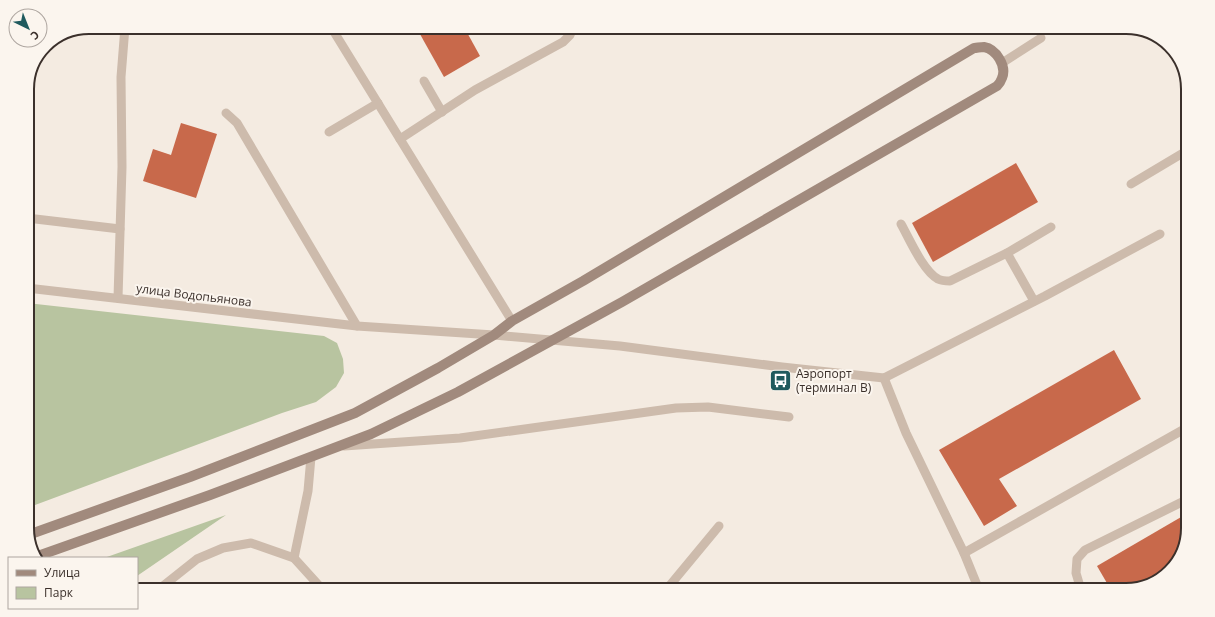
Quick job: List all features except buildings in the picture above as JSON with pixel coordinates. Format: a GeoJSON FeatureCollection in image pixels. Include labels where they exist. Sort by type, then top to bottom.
{"type":"FeatureCollection","features":[{"type":"Feature","properties":{"kind":"main road"},"geometry":{"type":"LineString","coordinates":[[34,533],[190,477],[355,413],[438,368],[494,335],[512,320],[583,281],[974,48],[987,48],[993,52],[1002,63],[1004,73],[997,86],[622,302],[458,392],[371,434],[210,495],[41,555]]}},
{"type":"Feature","properties":{"kind":"lane"},"geometry":{"type":"LineString","coordinates":[[118,298],[122,167],[121,76],[124,34]]}},
{"type":"Feature","properties":{"kind":"lane"},"geometry":{"type":"LineString","coordinates":[[335,34],[512,320]]}},
{"type":"Feature","properties":{"kind":"lane"},"geometry":{"type":"LineString","coordinates":[[400,139],[475,90],[563,42],[570,34]]}},
{"type":"Feature","properties":{"kind":"lane"},"geometry":{"type":"LineString","coordinates":[[1002,63],[1041,38]]}},
{"type":"Feature","properties":{"kind":"lane"},"geometry":{"type":"LineString","coordinates":[[424,81],[442,112]]}},
{"type":"Feature","properties":{"kind":"lane"},"geometry":{"type":"LineString","coordinates":[[329,132],[378,103]]}},
{"type":"Feature","properties":{"kind":"lane"},"geometry":{"type":"LineString","coordinates":[[226,113],[237,123],[357,326]]}},
{"type":"Feature","properties":{"kind":"lane"},"geometry":{"type":"LineString","coordinates":[[1131,184],[1181,154]]}},
{"type":"Feature","properties":{"kind":"lane"},"geometry":{"type":"LineString","coordinates":[[34,219],[120,229]]}},
{"type":"Feature","properties":{"kind":"lane"},"geometry":{"type":"LineString","coordinates":[[901,224],[925,267],[936,278],[943,281],[950,281],[1007,253],[1051,227]]}},
{"type":"Feature","properties":{"kind":"lane"},"geometry":{"type":"LineString","coordinates":[[976,583],[964,553],[906,433],[884,378],[1160,234]]}},
{"type":"Feature","properties":{"kind":"lane"},"geometry":{"type":"LineString","coordinates":[[1007,253],[1034,301]]}},
{"type":"Feature","properties":{"kind":"lane","name":"улица Водопьянова"},"geometry":{"type":"LineString","coordinates":[[34,289],[357,326],[494,335],[620,346],[782,367],[884,378]]}},
{"type":"Feature","properties":{"kind":"lane"},"geometry":{"type":"LineString","coordinates":[[336,447],[460,438],[676,408],[708,407],[789,417]]}},
{"type":"Feature","properties":{"kind":"lane"},"geometry":{"type":"LineString","coordinates":[[964,553],[1181,431]]}},
{"type":"Feature","properties":{"kind":"lane"},"geometry":{"type":"LineString","coordinates":[[294,558],[308,490],[311,457]]}},
{"type":"Feature","properties":{"kind":"lane"},"geometry":{"type":"LineString","coordinates":[[1079,583],[1076,572],[1077,559],[1085,550],[1181,502]]}},
{"type":"Feature","properties":{"kind":"lane"},"geometry":{"type":"LineString","coordinates":[[672,583],[719,526]]}},
{"type":"Feature","properties":{"kind":"lane"},"geometry":{"type":"LineString","coordinates":[[167,583],[197,559],[223,548],[251,543],[294,558],[317,583]]}},
{"type":"Feature","properties":{"kind":"green space"},"geometry":{"type":"Polygon","coordinates":[[[34,304],[324,336],[337,343],[343,359],[344,373],[336,387],[316,402],[282,413],[34,505],[34,304]]]}},
{"type":"Feature","properties":{"kind":"green space"},"geometry":{"type":"Polygon","coordinates":[[[226,515],[138,575],[138,557],[107,557],[226,515]]]}},
{"type":"Feature","properties":{"kind":"place","name":"Аэропорт (терминал В)"},"geometry":{"type":"Point","coordinates":[781,380]}}]}
